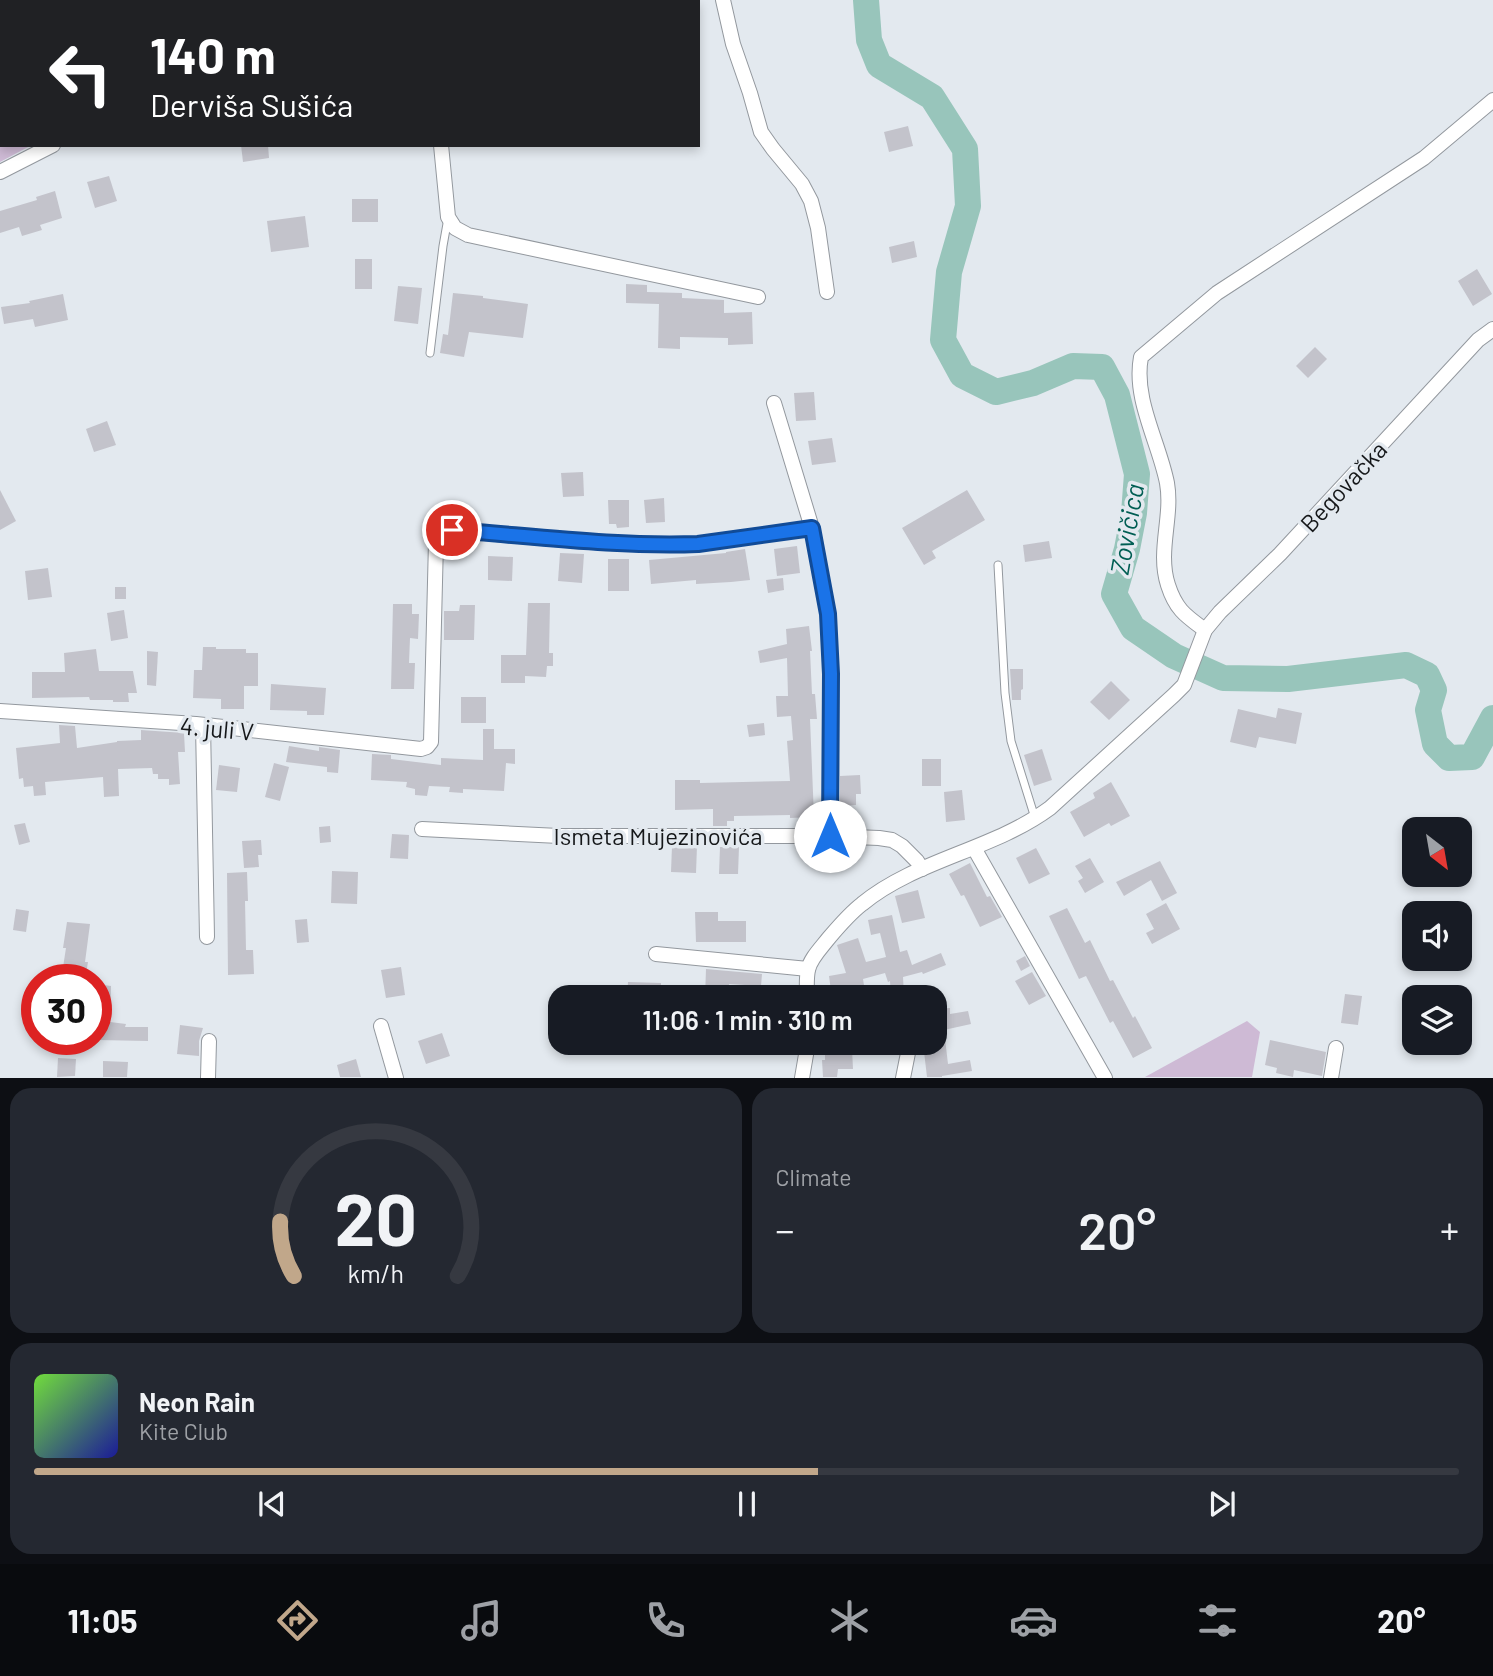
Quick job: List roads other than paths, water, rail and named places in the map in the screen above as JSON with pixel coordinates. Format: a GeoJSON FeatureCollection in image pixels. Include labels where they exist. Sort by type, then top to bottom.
{"type":"FeatureCollection","features":[{"type":"Feature","properties":{"kind":"street"},"geometry":{"type":"LineString","coordinates":[[723,0],[733,44],[761,132],[802,184],[811,201],[818,228],[827,292]]}},
{"type":"Feature","properties":{"kind":"street"},"geometry":{"type":"LineString","coordinates":[[1205,630],[1181,612],[1169,587],[1163,563],[1167,484],[1143,399],[1139,369],[1141,357],[1217,293],[1424,158],[1493,100]]}},
{"type":"Feature","properties":{"kind":"street"},"geometry":{"type":"LineString","coordinates":[[0,172],[49,147]]}},
{"type":"Feature","properties":{"kind":"street"},"geometry":{"type":"LineString","coordinates":[[441,147],[448,217],[455,228],[468,235],[758,297]]}},
{"type":"Feature","properties":{"kind":"street","name":"Begovačka"},"geometry":{"type":"LineString","coordinates":[[1035,819],[1184,685],[1205,630],[1220,612],[1280,554],[1478,340],[1493,329]]}},
{"type":"Feature","properties":{"kind":"street"},"geometry":{"type":"LineString","coordinates":[[775,403],[812,528],[828,614],[831,674],[830,836]]}},
{"type":"Feature","properties":{"kind":"street","name":"4. juli V"},"geometry":{"type":"LineString","coordinates":[[0,711],[202,725],[421,749],[431,742],[436,542],[442,534],[452,530],[597,542],[682,545],[812,528]]}},
{"type":"Feature","properties":{"kind":"street"},"geometry":{"type":"LineString","coordinates":[[202,725],[207,937]]}},
{"type":"Feature","properties":{"kind":"street"},"geometry":{"type":"LineString","coordinates":[[807,985],[808,969],[819,950],[844,920],[863,903],[885,888],[1006,835],[1035,819]]}},
{"type":"Feature","properties":{"kind":"street","name":"Ismeta Mujezinovića"},"geometry":{"type":"LineString","coordinates":[[422,829],[559,836],[880,838],[892,840],[902,846],[922,870]]}},
{"type":"Feature","properties":{"kind":"street"},"geometry":{"type":"LineString","coordinates":[[974,848],[1105,1077]]}},
{"type":"Feature","properties":{"kind":"street"},"geometry":{"type":"LineString","coordinates":[[656,954],[808,969]]}},
{"type":"Feature","properties":{"kind":"street"},"geometry":{"type":"LineString","coordinates":[[381,1026],[396,1077]]}},
{"type":"Feature","properties":{"kind":"street"},"geometry":{"type":"LineString","coordinates":[[208,1077],[209,1041]]}},
{"type":"Feature","properties":{"kind":"street"},"geometry":{"type":"LineString","coordinates":[[1331,1077],[1336,1048]]}},
{"type":"Feature","properties":{"kind":"street"},"geometry":{"type":"LineString","coordinates":[[802,1077],[806,1055]]}},
{"type":"Feature","properties":{"kind":"street"},"geometry":{"type":"LineString","coordinates":[[903,1077],[908,1055]]}},
{"type":"Feature","properties":{"kind":"lane"},"geometry":{"type":"LineString","coordinates":[[430,353],[448,217]]}},
{"type":"Feature","properties":{"kind":"lane"},"geometry":{"type":"LineString","coordinates":[[998,565],[1004,693],[1011,741],[1035,819]]}},
{"type":"Feature","properties":{"kind":"waterway","name":"Zovičica"},"geometry":{"type":"LineString","coordinates":[[866,0],[869,40],[879,65],[932,97],[965,149],[968,206],[949,272],[943,340],[962,375],[996,392],[1033,383],[1073,366],[1102,367],[1117,395],[1137,474],[1134,513],[1114,594],[1133,628],[1174,656],[1223,678],[1288,679],[1406,665],[1427,675],[1434,690],[1428,710],[1435,744],[1449,758],[1472,757],[1493,718]]}}]}
